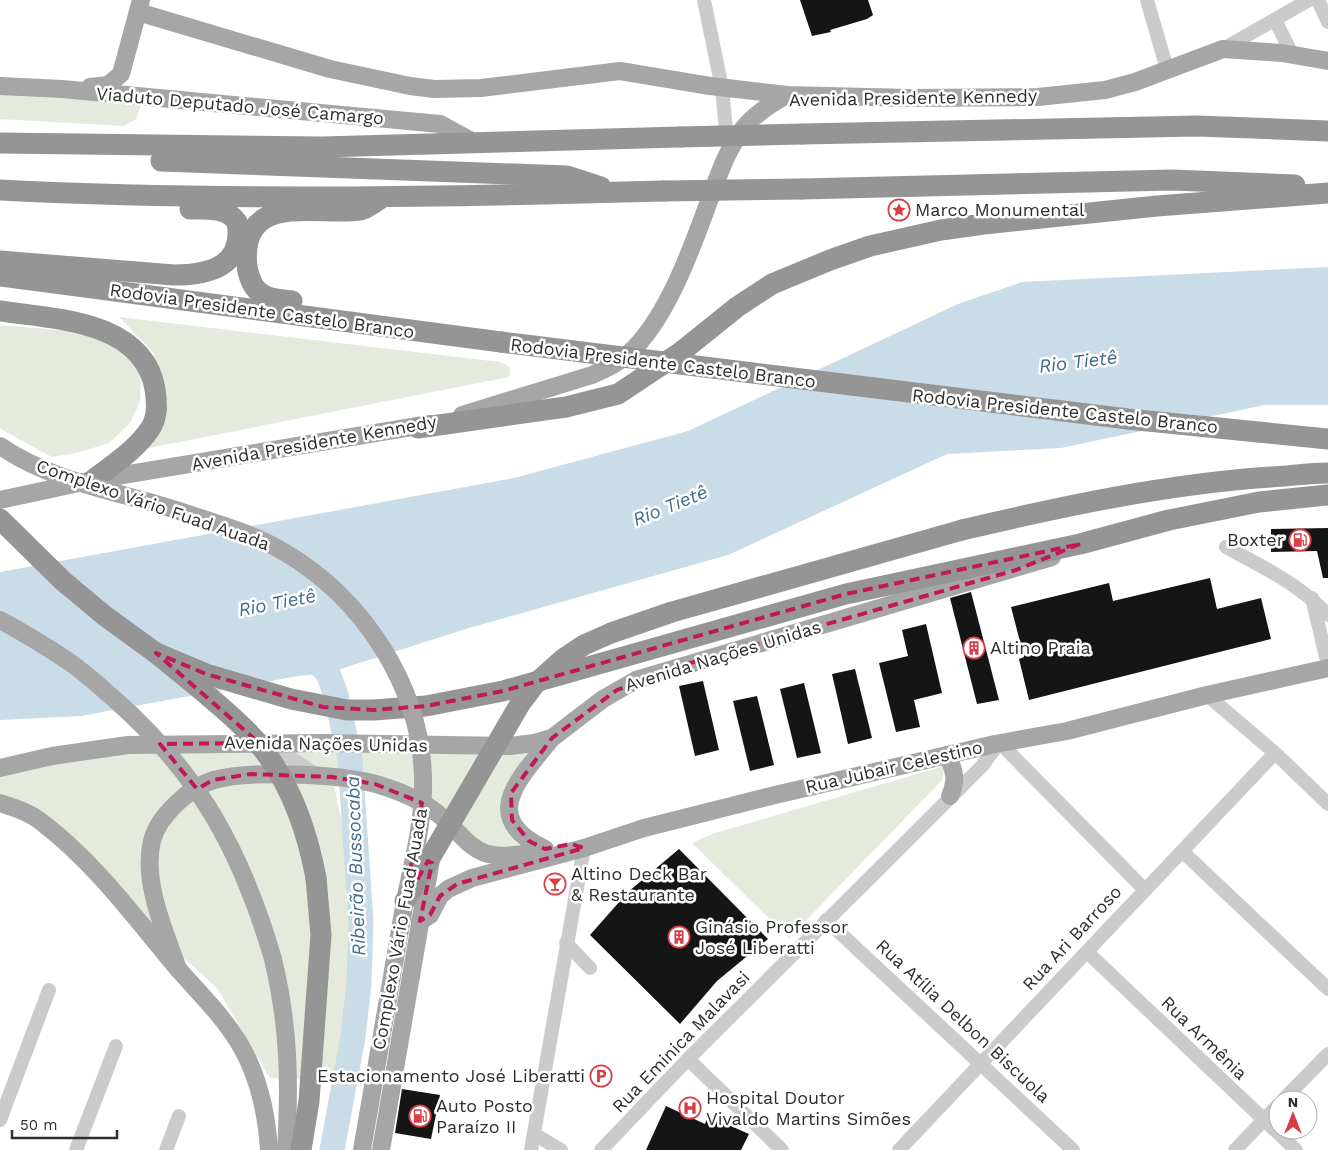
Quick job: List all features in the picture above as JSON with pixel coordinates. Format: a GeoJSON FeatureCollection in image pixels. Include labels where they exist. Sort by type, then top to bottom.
{"type":"FeatureCollection","features":[{"type":"Feature","properties":{"kind":"highway"},"geometry":{"type":"LineString","coordinates":[[0,143],[68,146],[322,147],[1197,126],[1328,131]]}},
{"type":"Feature","properties":{"kind":"highway"},"geometry":{"type":"LineString","coordinates":[[68,146],[94,158],[567,176],[618,192]]}},
{"type":"Feature","properties":{"kind":"highway"},"geometry":{"type":"LineString","coordinates":[[0,190],[97,195],[384,196],[1172,180],[1328,188]]}},
{"type":"Feature","properties":{"kind":"highway"},"geometry":{"type":"LineString","coordinates":[[418,428],[566,407],[618,394],[681,352],[737,307],[772,284],[830,260],[885,242],[984,224],[1157,206],[1328,193]]}},
{"type":"Feature","properties":{"kind":"highway"},"geometry":{"type":"LineString","coordinates":[[0,261],[187,275],[214,270],[232,256],[238,240],[238,222],[229,214],[222,211],[122,208],[97,195]]}},
{"type":"Feature","properties":{"kind":"highway"},"geometry":{"type":"LineString","coordinates":[[353,324],[327,306],[264,297],[253,284],[246,266],[248,242],[260,220],[276,212],[362,210],[384,196]]}},
{"type":"Feature","properties":{"kind":"highway","name":"Rodovia Presidente Castelo Branco"},"geometry":{"type":"LineString","coordinates":[[0,276],[353,324],[1108,417],[1328,439]]}},
{"type":"Feature","properties":{"kind":"highway"},"geometry":{"type":"LineString","coordinates":[[0,311],[60,320],[101,329],[133,348],[153,378],[157,402],[154,422],[143,439],[93,480]]}},
{"type":"Feature","properties":{"kind":"highway"},"geometry":{"type":"LineString","coordinates":[[405,901],[520,704],[535,684],[563,659],[584,645],[672,612],[962,530],[1058,508],[1167,488],[1243,479],[1328,473]]}},
{"type":"Feature","properties":{"kind":"highway","name":"Avenida Nações Unidas"},"geometry":{"type":"LineString","coordinates":[[1080,544],[1179,518],[1260,502],[1328,495]]}},
{"type":"Feature","properties":{"kind":"highway"},"geometry":{"type":"LineString","coordinates":[[0,519],[62,581],[105,616],[156,652],[248,732],[273,764],[286,786],[304,826],[316,878],[321,935],[309,1101],[301,1150]]}},
{"type":"Feature","properties":{"kind":"highway"},"geometry":{"type":"LineString","coordinates":[[156,652],[206,674],[252,689],[323,707],[347,710],[426,706],[458,701],[594,665],[846,594],[1080,544]]}},
{"type":"Feature","properties":{"kind":"main road"},"geometry":{"type":"LineString","coordinates":[[0,81],[97,87],[114,82],[121,74],[140,6],[330,69],[410,86],[434,89],[481,88],[620,71],[722,88],[787,95]]}},
{"type":"Feature","properties":{"kind":"main road","name":"Avenida Presidente Kennedy"},"geometry":{"type":"LineString","coordinates":[[0,500],[93,480],[418,428],[592,375],[613,365],[630,353],[654,321],[673,287],[692,248],[728,153],[743,129],[759,112],[787,95],[909,98],[1063,96],[1105,90],[1135,82],[1223,49],[1292,54],[1328,60]]}},
{"type":"Feature","properties":{"kind":"main road","name":"Viaduto Deputado José Camargo"},"geometry":{"type":"LineString","coordinates":[[0,86],[62,89],[440,124],[475,143]]}},
{"type":"Feature","properties":{"kind":"main road","name":"Complexo Vário Fuad Auada"},"geometry":{"type":"LineString","coordinates":[[0,446],[38,467],[70,479],[221,525],[278,548],[316,572],[342,596],[363,620],[391,661],[406,694],[422,757],[423,789],[420,832],[405,901],[362,1150]]}},
{"type":"Feature","properties":{"kind":"main road","name":"Avenida Nações Unidas"},"geometry":{"type":"LineString","coordinates":[[0,768],[52,756],[128,745],[322,743],[510,746],[534,744],[552,738],[610,694],[636,680],[1016,570],[1054,557],[1080,544]]}},
{"type":"Feature","properties":{"kind":"main road"},"geometry":{"type":"LineString","coordinates":[[0,620],[66,659],[134,716],[175,759],[207,805],[239,863],[259,911],[273,959],[285,1023],[290,1085],[286,1150]]}},
{"type":"Feature","properties":{"kind":"main road","name":"Rua Jubair Celestino"},"geometry":{"type":"LineString","coordinates":[[420,921],[430,915],[440,896],[457,884],[497,870],[584,848],[644,828],[710,811],[998,743],[1067,731],[1207,695],[1230,682],[1327,660]]}},
{"type":"Feature","properties":{"kind":"main road"},"geometry":{"type":"LineString","coordinates":[[545,849],[529,841],[522,834],[512,820],[509,806],[510,793],[552,738]]}},
{"type":"Feature","properties":{"kind":"main road"},"geometry":{"type":"LineString","coordinates":[[947,755],[954,769],[956,782],[950,796]]}},
{"type":"Feature","properties":{"kind":"main road"},"geometry":{"type":"LineString","coordinates":[[178,969],[158,911],[150,869],[152,841],[166,812],[185,796],[213,780],[251,774],[325,777],[376,784],[419,802],[437,813],[465,842],[476,850],[492,855],[512,856],[571,844],[584,848]]}},
{"type":"Feature","properties":{"kind":"main road"},"geometry":{"type":"LineString","coordinates":[[0,803],[23,810],[63,839],[123,903],[222,1020],[249,1060],[261,1091],[267,1118],[269,1150]]}},
{"type":"Feature","properties":{"kind":"main road"},"geometry":{"type":"LineString","coordinates":[[381,1150],[420,921],[430,874],[437,813]]}},
{"type":"Feature","properties":{"kind":"street"},"geometry":{"type":"LineString","coordinates":[[704,0],[722,88],[728,153]]}},
{"type":"Feature","properties":{"kind":"street"},"geometry":{"type":"LineString","coordinates":[[1147,0],[1167,69]]}},
{"type":"Feature","properties":{"kind":"street"},"geometry":{"type":"LineString","coordinates":[[1223,49],[1309,0]]}},
{"type":"Feature","properties":{"kind":"street"},"geometry":{"type":"LineString","coordinates":[[1318,0],[1328,22]]}},
{"type":"Feature","properties":{"kind":"street"},"geometry":{"type":"LineString","coordinates":[[1275,20],[1292,54]]}},
{"type":"Feature","properties":{"kind":"street"},"geometry":{"type":"LineString","coordinates":[[1226,547],[1285,579],[1312,598],[1328,615]]}},
{"type":"Feature","properties":{"kind":"street"},"geometry":{"type":"LineString","coordinates":[[1312,598],[1327,660]]}},
{"type":"Feature","properties":{"kind":"street"},"geometry":{"type":"LineString","coordinates":[[1207,695],[1275,754],[1328,804]]}},
{"type":"Feature","properties":{"kind":"street"},"geometry":{"type":"LineString","coordinates":[[268,743],[325,777]]}},
{"type":"Feature","properties":{"kind":"street"},"geometry":{"type":"LineString","coordinates":[[998,743],[1144,888]]}},
{"type":"Feature","properties":{"kind":"street","name":"Rua Eminica Malavasi"},"geometry":{"type":"LineString","coordinates":[[601,1150],[688,1059],[982,766],[998,743]]}},
{"type":"Feature","properties":{"kind":"street","name":"Rua Ari Barroso"},"geometry":{"type":"LineString","coordinates":[[899,1150],[1087,952],[1144,888],[1275,754]]}},
{"type":"Feature","properties":{"kind":"street"},"geometry":{"type":"LineString","coordinates":[[531,1150],[584,848]]}},
{"type":"Feature","properties":{"kind":"street"},"geometry":{"type":"LineString","coordinates":[[1182,851],[1328,989]]}},
{"type":"Feature","properties":{"kind":"street","name":"Rua Atília Delbon Biscuola"},"geometry":{"type":"LineString","coordinates":[[826,920],[1074,1150]]}},
{"type":"Feature","properties":{"kind":"street"},"geometry":{"type":"LineString","coordinates":[[566,943],[590,968]]}},
{"type":"Feature","properties":{"kind":"street","name":"Rua Armênia"},"geometry":{"type":"LineString","coordinates":[[1087,952],[1296,1150]]}},
{"type":"Feature","properties":{"kind":"street"},"geometry":{"type":"LineString","coordinates":[[0,1120],[49,990]]}},
{"type":"Feature","properties":{"kind":"street"},"geometry":{"type":"LineString","coordinates":[[76,1150],[116,1046]]}},
{"type":"Feature","properties":{"kind":"street"},"geometry":{"type":"LineString","coordinates":[[1293,1090],[1328,1054]]}},
{"type":"Feature","properties":{"kind":"street"},"geometry":{"type":"LineString","coordinates":[[688,1059],[782,1150]]}},
{"type":"Feature","properties":{"kind":"street"},"geometry":{"type":"LineString","coordinates":[[166,1150],[179,1116]]}},
{"type":"Feature","properties":{"kind":"street"},"geometry":{"type":"LineString","coordinates":[[1235,1150],[1268,1116]]}},
{"type":"Feature","properties":{"kind":"street"},"geometry":{"type":"LineString","coordinates":[[534,1134],[561,1150]]}},
{"type":"Feature","properties":{"kind":"highlighted area"},"geometry":{"type":"Polygon","coordinates":[[[1080,544],[1016,570],[680,666],[617,690],[552,738],[511,793],[512,820],[529,841],[545,849],[571,844],[584,848],[457,884],[440,896],[430,915],[420,921],[432,863],[428,861],[405,901],[422,803],[375,784],[332,777],[251,774],[213,780],[197,789],[160,744],[259,743],[156,653],[206,674],[323,707],[374,710],[426,706],[503,691],[846,594],[1080,544]]]}},
{"type":"Feature","properties":{"kind":"shaded area"},"geometry":{"type":"Polygon","coordinates":[[[0,87],[141,105],[136,119],[124,126],[0,119],[0,87]]]}},
{"type":"Feature","properties":{"kind":"shaded area"},"geometry":{"type":"Polygon","coordinates":[[[119,317],[500,362],[507,365],[510,369],[509,377],[144,449],[163,391],[153,352],[119,317]]]}},
{"type":"Feature","properties":{"kind":"shaded area"},"geometry":{"type":"Polygon","coordinates":[[[0,325],[83,332],[130,352],[141,375],[140,402],[130,423],[109,443],[77,453],[52,457],[0,428],[0,325]]]}},
{"type":"Feature","properties":{"kind":"shaded area"},"geometry":{"type":"Polygon","coordinates":[[[534,743],[511,793],[529,841],[492,855],[437,813],[332,777],[353,872],[352,985],[338,1081],[270,1078],[217,988],[123,903],[86,862],[0,803],[0,768],[128,745],[534,743]]]}},
{"type":"Feature","properties":{"kind":"shaded area"},"geometry":{"type":"Polygon","coordinates":[[[944,766],[943,779],[789,938],[692,843],[715,833],[944,766]]]}},
{"type":"Feature","properties":{"kind":"water","name":"Rio Tietê"},"geometry":{"type":"Polygon","coordinates":[[[1328,267],[1328,405],[1265,405],[1061,448],[947,454],[728,555],[469,628],[328,673],[298,676],[81,716],[0,720],[0,572],[514,478],[688,431],[958,304],[1022,282],[1328,267]]]}},
{"type":"Feature","properties":{"kind":"building"},"geometry":{"type":"Polygon","coordinates":[[[800,0],[868,0],[873,15],[867,19],[830,30],[831,32],[812,36],[800,0]]]}},
{"type":"Feature","properties":{"kind":"building","name":"Boxter"},"geometry":{"type":"Polygon","coordinates":[[[1328,528],[1328,578],[1323,578],[1317,551],[1271,552],[1271,529],[1328,528]]]}},
{"type":"Feature","properties":{"kind":"building"},"geometry":{"type":"Polygon","coordinates":[[[1210,578],[1217,609],[1261,598],[1271,639],[1029,700],[1019,659],[1024,657],[1011,607],[1109,583],[1113,601],[1210,578]]]}},
{"type":"Feature","properties":{"kind":"building","name":"Altino Praia"},"geometry":{"type":"Polygon","coordinates":[[[971,592],[999,700],[977,704],[950,598],[971,592]]]}},
{"type":"Feature","properties":{"kind":"building"},"geometry":{"type":"Polygon","coordinates":[[[926,624],[942,693],[914,700],[920,727],[896,732],[879,663],[908,656],[902,630],[926,624]]]}},
{"type":"Feature","properties":{"kind":"building"},"geometry":{"type":"Polygon","coordinates":[[[855,669],[872,738],[848,744],[832,674],[855,669]]]}},
{"type":"Feature","properties":{"kind":"building"},"geometry":{"type":"Polygon","coordinates":[[[703,681],[719,750],[695,756],[679,686],[703,681]]]}},
{"type":"Feature","properties":{"kind":"building"},"geometry":{"type":"Polygon","coordinates":[[[804,683],[821,753],[797,758],[780,689],[804,683]]]}},
{"type":"Feature","properties":{"kind":"building"},"geometry":{"type":"Polygon","coordinates":[[[757,696],[774,765],[750,771],[733,701],[757,696]]]}},
{"type":"Feature","properties":{"kind":"building","name":"Ginásio Professor José Liberatti"},"geometry":{"type":"Polygon","coordinates":[[[679,849],[768,939],[717,981],[680,1024],[590,935],[628,892],[679,849]]]}},
{"type":"Feature","properties":{"kind":"building","name":"Auto Posto Paraízo II"},"geometry":{"type":"Polygon","coordinates":[[[402,1089],[440,1095],[431,1139],[395,1133],[402,1089]]]}},
{"type":"Feature","properties":{"kind":"building"},"geometry":{"type":"Polygon","coordinates":[[[666,1106],[705,1124],[708,1116],[749,1134],[741,1150],[646,1150],[666,1106]]]}},
{"type":"Feature","properties":{"kind":"waterway","name":"Ribeirão Bussocaba"},"geometry":{"type":"LineString","coordinates":[[306,649],[328,673],[336,695],[350,759],[361,922],[359,983],[353,1037],[332,1150]]}},
{"type":"Feature","properties":{"kind":"place","name":"Marco Monumental"},"geometry":{"type":"Point","coordinates":[899,210]}},
{"type":"Feature","properties":{"kind":"place","name":"Boxter"},"geometry":{"type":"Point","coordinates":[1300,540]}},
{"type":"Feature","properties":{"kind":"place","name":"Altino Praia"},"geometry":{"type":"Point","coordinates":[974,648]}},
{"type":"Feature","properties":{"kind":"place","name":"Altino Deck Bar & Restaurante"},"geometry":{"type":"Point","coordinates":[555,884]}},
{"type":"Feature","properties":{"kind":"place","name":"Ginásio Professor José Liberatti"},"geometry":{"type":"Point","coordinates":[679,937]}},
{"type":"Feature","properties":{"kind":"place","name":"Estacionamento José Liberatti"},"geometry":{"type":"Point","coordinates":[601,1076]}},
{"type":"Feature","properties":{"kind":"place","name":"Hospital Doutor Vivaldo Martins Simões"},"geometry":{"type":"Point","coordinates":[690,1108]}},
{"type":"Feature","properties":{"kind":"place","name":"Auto Posto Paraízo II"},"geometry":{"type":"Point","coordinates":[420,1116]}}]}
